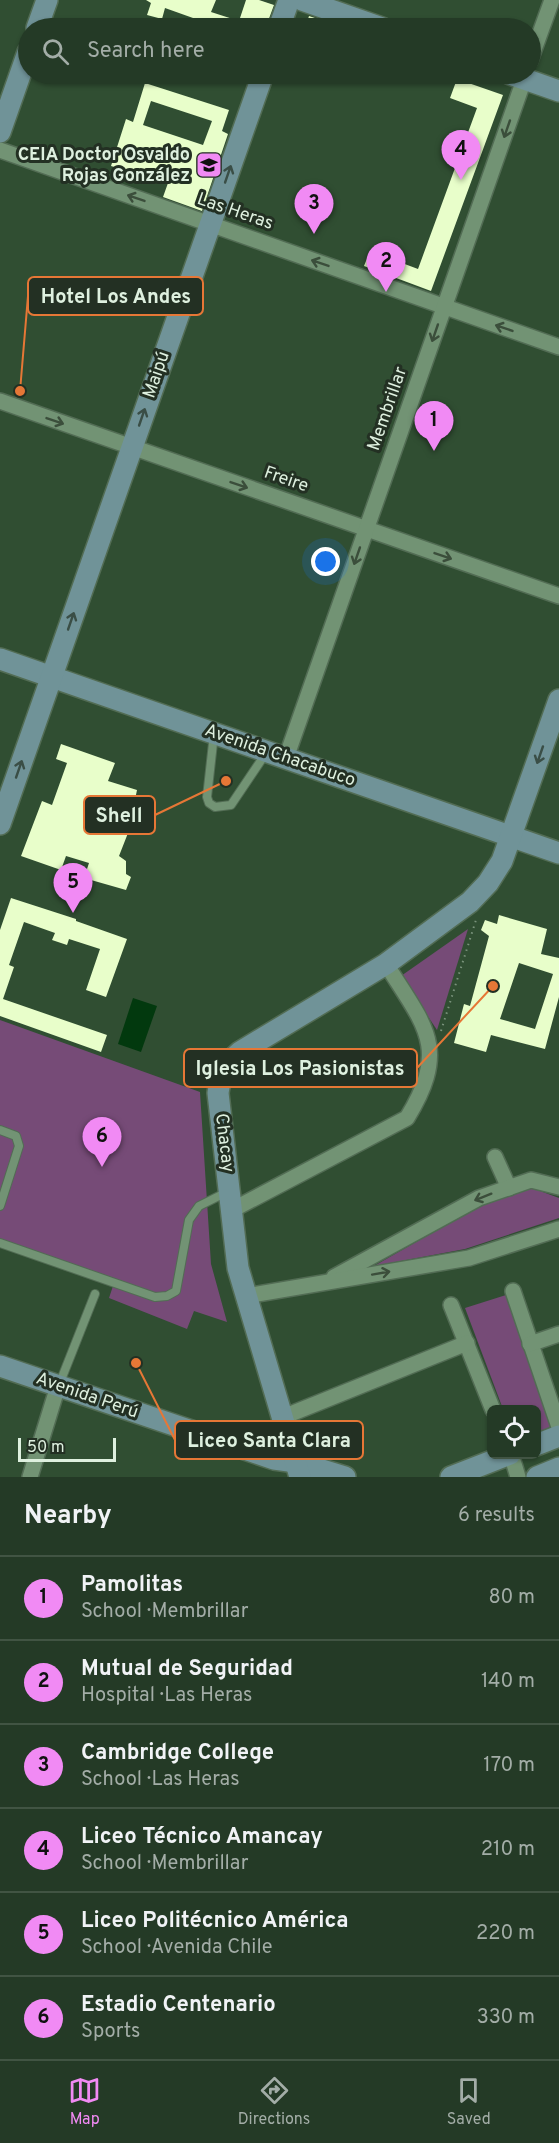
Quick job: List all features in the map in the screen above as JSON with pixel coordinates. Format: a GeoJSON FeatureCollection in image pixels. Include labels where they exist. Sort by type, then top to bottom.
{"type":"FeatureCollection","features":[{"type":"Feature","properties":{"kind":"main road"},"geometry":{"type":"LineString","coordinates":[[41,18],[47,0]]}},
{"type":"Feature","properties":{"kind":"main road"},"geometry":{"type":"LineString","coordinates":[[283,18],[289,0]]}},
{"type":"Feature","properties":{"kind":"main road"},"geometry":{"type":"LineString","coordinates":[[302,0],[353,18]]}},
{"type":"Feature","properties":{"kind":"main road"},"geometry":{"type":"LineString","coordinates":[[0,132],[18,81]]}},
{"type":"Feature","properties":{"kind":"main road"},"geometry":{"type":"LineString","coordinates":[[541,82],[559,91]]}},
{"type":"Feature","properties":{"kind":"main road","name":"Maipú"},"geometry":{"type":"LineString","coordinates":[[0,824],[259,84]]}},
{"type":"Feature","properties":{"kind":"main road","name":"Avenida Chacabuco"},"geometry":{"type":"LineString","coordinates":[[0,658],[559,853]]}},
{"type":"Feature","properties":{"kind":"main road","name":"Chacay"},"geometry":{"type":"LineString","coordinates":[[298,1470],[238,1268],[218,1093],[229,1064],[247,1047],[386,964],[479,893],[502,861],[512,837],[559,700]]}},
{"type":"Feature","properties":{"kind":"main road","name":"Avenida Perú"},"geometry":{"type":"LineString","coordinates":[[0,1366],[298,1470],[345,1477]]}},
{"type":"Feature","properties":{"kind":"main road"},"geometry":{"type":"LineString","coordinates":[[541,1444],[559,1437]]}},
{"type":"Feature","properties":{"kind":"main road"},"geometry":{"type":"LineString","coordinates":[[451,1477],[499,1459]]}},
{"type":"Feature","properties":{"kind":"main road"},"geometry":{"type":"LineString","coordinates":[[537,1477],[559,1468]]}},
{"type":"Feature","properties":{"kind":"street","name":"Membrillar"},"geometry":{"type":"LineString","coordinates":[[541,27],[552,0]]}},
{"type":"Feature","properties":{"kind":"street","name":"Membrillar"},"geometry":{"type":"LineString","coordinates":[[276,755],[366,529],[519,84]]}},
{"type":"Feature","properties":{"kind":"street","name":"Las Heras"},"geometry":{"type":"LineString","coordinates":[[0,150],[559,347]]}},
{"type":"Feature","properties":{"kind":"street","name":"Freire"},"geometry":{"type":"LineString","coordinates":[[0,402],[559,596]]}},
{"type":"Feature","properties":{"kind":"street"},"geometry":{"type":"LineString","coordinates":[[231,1200],[407,1118],[423,1093],[431,1060],[424,1025],[386,964]]}},
{"type":"Feature","properties":{"kind":"street"},"geometry":{"type":"LineString","coordinates":[[495,1158],[509,1188]]}},
{"type":"Feature","properties":{"kind":"street"},"geometry":{"type":"LineString","coordinates":[[323,1282],[479,1198],[531,1180],[559,1186]]}},
{"type":"Feature","properties":{"kind":"street"},"geometry":{"type":"LineString","coordinates":[[246,1296],[469,1258],[559,1229]]}},
{"type":"Feature","properties":{"kind":"street"},"geometry":{"type":"LineString","coordinates":[[513,1291],[559,1426]]}},
{"type":"Feature","properties":{"kind":"street"},"geometry":{"type":"LineString","coordinates":[[451,1305],[491,1405]]}},
{"type":"Feature","properties":{"kind":"street"},"geometry":{"type":"LineString","coordinates":[[530,1344],[559,1334]]}},
{"type":"Feature","properties":{"kind":"street"},"geometry":{"type":"LineString","coordinates":[[282,1417],[467,1343]]}},
{"type":"Feature","properties":{"kind":"street"},"geometry":{"type":"LineString","coordinates":[[30,1477],[58,1386]]}},
{"type":"Feature","properties":{"kind":"street"},"geometry":{"type":"LineString","coordinates":[[511,1459],[518,1477]]}},
{"type":"Feature","properties":{"kind":"lane"},"geometry":{"type":"LineString","coordinates":[[214,733],[207,797],[209,803],[215,807],[231,806],[276,755]]}},
{"type":"Feature","properties":{"kind":"lane"},"geometry":{"type":"LineString","coordinates":[[0,1130],[16,1136],[19,1146],[0,1206]]}},
{"type":"Feature","properties":{"kind":"lane"},"geometry":{"type":"LineString","coordinates":[[0,1243],[155,1297],[166,1296],[176,1292],[189,1220],[199,1206],[231,1200]]}},
{"type":"Feature","properties":{"kind":"lane"},"geometry":{"type":"LineString","coordinates":[[58,1386],[95,1294]]}},
{"type":"Feature","properties":{"kind":"path"},"geometry":{"type":"LineString","coordinates":[[431,1060],[479,911],[479,893]]}},
{"type":"Feature","properties":{"kind":"shaded area"},"geometry":{"type":"Polygon","coordinates":[[[468,929],[437,1030],[401,976],[468,929]]]}},
{"type":"Feature","properties":{"kind":"shaded area"},"geometry":{"type":"Polygon","coordinates":[[[133,998],[157,1006],[141,1052],[118,1044],[133,998]]]}},
{"type":"Feature","properties":{"kind":"shaded area"},"geometry":{"type":"Polygon","coordinates":[[[0,1020],[200,1092],[211,1264],[227,1322],[194,1311],[187,1329],[109,1298],[114,1283],[0,1242],[0,1020]]]}},
{"type":"Feature","properties":{"kind":"shaded area"},"geometry":{"type":"Polygon","coordinates":[[[532,1188],[559,1198],[559,1218],[465,1249],[374,1266],[479,1206],[532,1188]]]}},
{"type":"Feature","properties":{"kind":"shaded area"},"geometry":{"type":"Polygon","coordinates":[[[506,1295],[552,1430],[541,1434],[541,1405],[501,1405],[465,1308],[506,1295]]]}},
{"type":"Feature","properties":{"kind":"building"},"geometry":{"type":"Polygon","coordinates":[[[146,0],[216,0],[211,12],[230,18],[193,18],[165,8],[162,18],[158,18],[147,15],[151,3],[146,0]]]}},
{"type":"Feature","properties":{"kind":"building"},"geometry":{"type":"Polygon","coordinates":[[[246,0],[259,0],[274,5],[269,18],[240,18],[246,0]]]}},
{"type":"Feature","properties":{"kind":"building"},"geometry":{"type":"Polygon","coordinates":[[[145,84],[229,110],[222,131],[228,134],[202,211],[163,197],[168,183],[111,166],[126,119],[133,122],[145,84]],[[151,101],[143,125],[203,145],[212,121],[151,101]]]}},
{"type":"Feature","properties":{"kind":"building"},"geometry":{"type":"Polygon","coordinates":[[[455,84],[471,84],[503,95],[431,291],[364,266],[370,251],[418,269],[477,108],[450,98],[455,84]]]}},
{"type":"Feature","properties":{"kind":"building"},"geometry":{"type":"Polygon","coordinates":[[[61,744],[115,763],[108,781],[137,790],[128,833],[119,856],[126,861],[126,874],[131,877],[126,890],[84,878],[89,863],[66,856],[61,870],[21,856],[42,801],[52,805],[67,763],[56,759],[61,744]]]}},
{"type":"Feature","properties":{"kind":"building"},"geometry":{"type":"Polygon","coordinates":[[[11,898],[76,919],[76,921],[127,939],[106,997],[86,990],[100,949],[69,939],[67,945],[52,940],[55,933],[24,922],[9,965],[14,967],[3,999],[107,1035],[101,1052],[0,1016],[0,930],[11,898]]]}},
{"type":"Feature","properties":{"kind":"building"},"geometry":{"type":"Polygon","coordinates":[[[499,915],[547,929],[541,954],[559,958],[559,997],[545,1049],[491,1035],[486,1052],[454,1043],[464,1004],[470,1006],[489,936],[481,930],[485,920],[497,924],[499,915]],[[519,963],[500,1019],[535,1029],[553,974],[519,963]]]}},
{"type":"Feature","properties":{"kind":"place","name":"CEIA Doctor Osvaldo Rojas González"},"geometry":{"type":"Point","coordinates":[209,165]}},
{"type":"Feature","properties":{"kind":"place","name":"Liceo Técnico Amancay"},"geometry":{"type":"Point","coordinates":[461,180]}},
{"type":"Feature","properties":{"kind":"place","name":"Cambridge College"},"geometry":{"type":"Point","coordinates":[314,234]}},
{"type":"Feature","properties":{"kind":"place","name":"Mutual de Seguridad"},"geometry":{"type":"Point","coordinates":[386,292]}},
{"type":"Feature","properties":{"kind":"place","name":"Hotel Los Andes"},"geometry":{"type":"Point","coordinates":[20,391]}},
{"type":"Feature","properties":{"kind":"place","name":"Pamolitas"},"geometry":{"type":"Point","coordinates":[434,451]}},
{"type":"Feature","properties":{"kind":"place","name":"Shell"},"geometry":{"type":"Point","coordinates":[226,781]}},
{"type":"Feature","properties":{"kind":"place","name":"Liceo Politécnico América"},"geometry":{"type":"Point","coordinates":[73,913]}},
{"type":"Feature","properties":{"kind":"place","name":"Iglesia Los Pasionistas"},"geometry":{"type":"Point","coordinates":[493,986]}},
{"type":"Feature","properties":{"kind":"place","name":"Estadio Centenario"},"geometry":{"type":"Point","coordinates":[102,1167]}},
{"type":"Feature","properties":{"kind":"place","name":"Liceo Santa Clara"},"geometry":{"type":"Point","coordinates":[136,1363]}}]}
